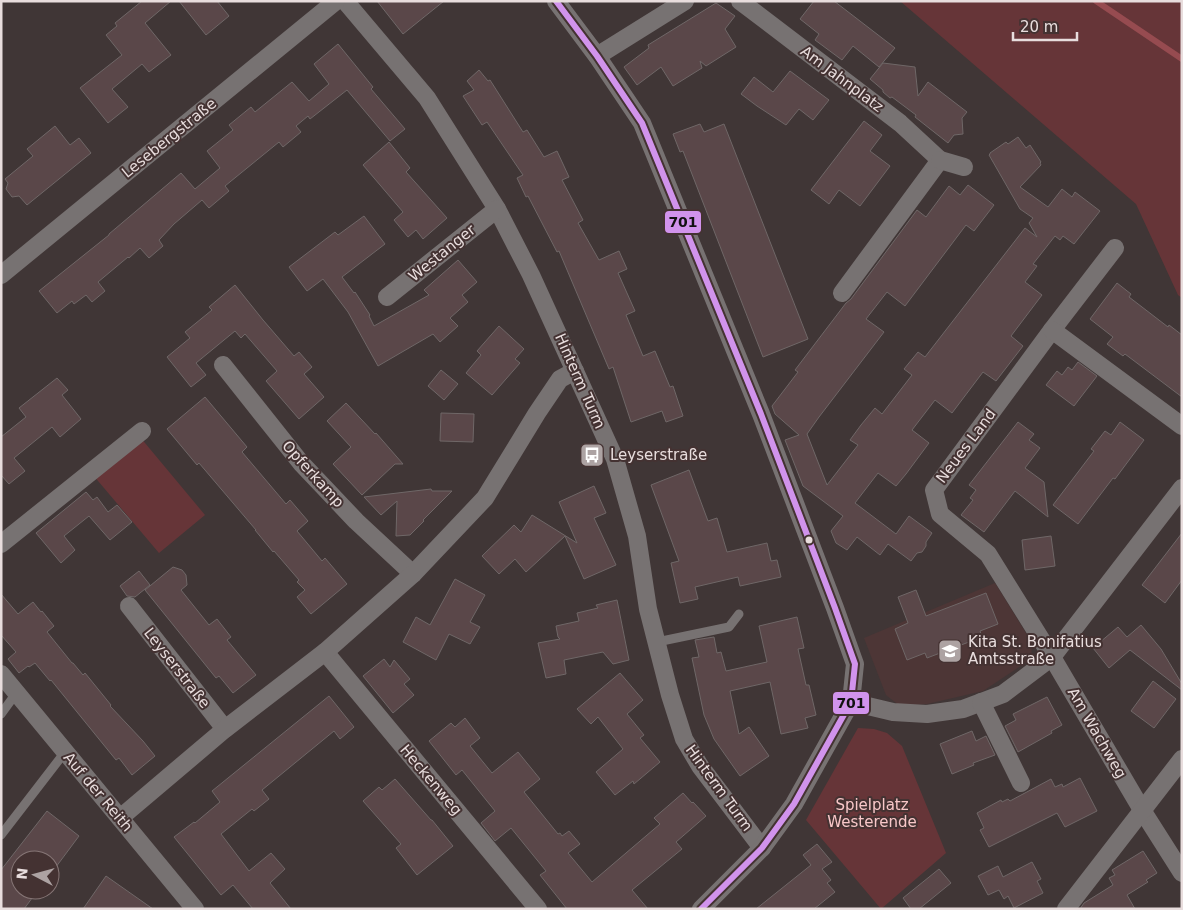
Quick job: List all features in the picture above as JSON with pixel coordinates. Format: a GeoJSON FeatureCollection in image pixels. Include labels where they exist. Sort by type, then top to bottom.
{"type":"FeatureCollection","features":[{"type":"Feature","properties":{"kind":"street","name":"Lesebergstraße"},"geometry":{"type":"LineString","coordinates":[[1,275],[336,1]]}},
{"type":"Feature","properties":{"kind":"street","name":"Hinterm Turm"},"geometry":{"type":"LineString","coordinates":[[345,1],[427,98],[497,209],[532,275],[615,460],[637,536],[648,608],[670,696],[684,739],[700,766],[762,848]]}},
{"type":"Feature","properties":{"kind":"street"},"geometry":{"type":"LineString","coordinates":[[556,1],[597,56],[642,123],[761,414],[855,664],[851,702],[794,804],[762,848],[702,909]]}},
{"type":"Feature","properties":{"kind":"street"},"geometry":{"type":"LineString","coordinates":[[597,56],[685,1]]}},
{"type":"Feature","properties":{"kind":"street","name":"Am Jahnplatz"},"geometry":{"type":"LineString","coordinates":[[740,1],[900,123],[940,160],[964,167]]}},
{"type":"Feature","properties":{"kind":"street"},"geometry":{"type":"LineString","coordinates":[[842,293],[940,160]]}},
{"type":"Feature","properties":{"kind":"street","name":"Westanger"},"geometry":{"type":"LineString","coordinates":[[387,297],[497,209]]}},
{"type":"Feature","properties":{"kind":"street","name":"Neues Land"},"geometry":{"type":"LineString","coordinates":[[1052,657],[988,554],[940,514],[934,490],[1115,248]]}},
{"type":"Feature","properties":{"kind":"street"},"geometry":{"type":"LineString","coordinates":[[1052,330],[1182,426]]}},
{"type":"Feature","properties":{"kind":"street","name":"Opferkamp"},"geometry":{"type":"LineString","coordinates":[[223,365],[301,463],[356,520],[413,574]]}},
{"type":"Feature","properties":{"kind":"street"},"geometry":{"type":"LineString","coordinates":[[120,818],[225,729],[325,652],[413,574],[485,498],[560,379],[575,370]]}},
{"type":"Feature","properties":{"kind":"street"},"geometry":{"type":"LineString","coordinates":[[1,544],[142,430]]}},
{"type":"Feature","properties":{"kind":"street"},"geometry":{"type":"LineString","coordinates":[[851,702],[893,712],[927,714],[963,709],[1003,694],[1052,657],[1182,488]]}},
{"type":"Feature","properties":{"kind":"street","name":"Leyserstraße"},"geometry":{"type":"LineString","coordinates":[[129,606],[225,729]]}},
{"type":"Feature","properties":{"kind":"street","name":"Heckenweg"},"geometry":{"type":"LineString","coordinates":[[325,652],[538,909]]}},
{"type":"Feature","properties":{"kind":"street","name":"Am Wachweg"},"geometry":{"type":"LineString","coordinates":[[1052,657],[1142,810],[1182,873]]}},
{"type":"Feature","properties":{"kind":"street","name":"Auf der Reith"},"geometry":{"type":"LineString","coordinates":[[1,674],[195,909]]}},
{"type":"Feature","properties":{"kind":"street"},"geometry":{"type":"LineString","coordinates":[[981,702],[1021,783]]}},
{"type":"Feature","properties":{"kind":"street"},"geometry":{"type":"LineString","coordinates":[[1066,909],[1182,759]]}},
{"type":"Feature","properties":{"kind":"lane"},"geometry":{"type":"LineString","coordinates":[[657,642],[730,627],[739,614]]}},
{"type":"Feature","properties":{"kind":"lane"},"geometry":{"type":"LineString","coordinates":[[1,714],[17,692]]}},
{"type":"Feature","properties":{"kind":"lane"},"geometry":{"type":"LineString","coordinates":[[1,835],[65,752]]}},
{"type":"Feature","properties":{"kind":"shaded area","name":"Kita St. Bonifatius Amtsstraße"},"geometry":{"type":"Polygon","coordinates":[[[995,583],[1032,643],[1031,659],[983,691],[927,704],[900,706],[886,695],[864,638],[995,583]]]}},
{"type":"Feature","properties":{"kind":"green space"},"geometry":{"type":"Polygon","coordinates":[[[900,1],[1182,1],[1182,298],[1178,295],[1136,204],[900,1]]]}},
{"type":"Feature","properties":{"kind":"green space"},"geometry":{"type":"Polygon","coordinates":[[[140,437],[205,515],[159,553],[93,475],[140,437]]]}},
{"type":"Feature","properties":{"kind":"green space","name":"Spielplatz Westerende"},"geometry":{"type":"Polygon","coordinates":[[[858,728],[874,729],[887,733],[902,746],[946,853],[881,909],[806,820],[858,728]]]}},
{"type":"Feature","properties":{"kind":"building"},"geometry":{"type":"Polygon","coordinates":[[[142,1],[171,1],[145,23],[171,55],[149,72],[142,64],[112,89],[128,107],[108,123],[80,88],[122,55],[106,35],[117,26],[115,23],[142,1]]]}},
{"type":"Feature","properties":{"kind":"building"},"geometry":{"type":"Polygon","coordinates":[[[179,1],[217,1],[229,16],[206,35],[179,1]]]}},
{"type":"Feature","properties":{"kind":"building"},"geometry":{"type":"Polygon","coordinates":[[[377,1],[444,1],[403,34],[377,1]]]}},
{"type":"Feature","properties":{"kind":"building"},"geometry":{"type":"Polygon","coordinates":[[[814,1],[834,1],[895,48],[879,67],[853,46],[842,60],[815,40],[819,34],[800,19],[814,1]]]}},
{"type":"Feature","properties":{"kind":"building"},"geometry":{"type":"Polygon","coordinates":[[[716,3],[735,16],[725,29],[736,47],[706,66],[700,61],[702,68],[673,86],[661,67],[637,85],[624,67],[649,48],[648,45],[716,3]]]}},
{"type":"Feature","properties":{"kind":"building"},"geometry":{"type":"Polygon","coordinates":[[[338,44],[373,87],[371,89],[405,129],[390,141],[347,90],[310,119],[308,116],[296,126],[301,132],[283,147],[279,142],[225,186],[229,191],[209,208],[202,200],[159,240],[163,246],[149,258],[140,248],[128,257],[98,282],[105,291],[92,302],[86,295],[74,304],[72,301],[57,313],[39,291],[109,235],[181,173],[195,189],[220,168],[207,151],[233,130],[229,125],[251,107],[255,112],[292,82],[309,101],[329,84],[314,64],[338,44]]]}},
{"type":"Feature","properties":{"kind":"building"},"geometry":{"type":"Polygon","coordinates":[[[883,63],[915,67],[918,96],[928,82],[967,112],[962,118],[963,134],[954,135],[948,143],[915,117],[916,115],[883,92],[870,79],[883,63]]]}},
{"type":"Feature","properties":{"kind":"building"},"geometry":{"type":"Polygon","coordinates":[[[479,70],[488,81],[490,80],[523,132],[527,130],[544,157],[557,151],[569,177],[562,180],[583,220],[578,223],[599,260],[619,251],[627,269],[618,273],[635,311],[626,315],[643,356],[655,351],[670,387],[673,386],[683,416],[666,422],[662,411],[631,422],[613,367],[609,369],[559,251],[557,252],[517,178],[523,175],[487,122],[482,125],[463,96],[474,90],[467,81],[479,70]]]}},
{"type":"Feature","properties":{"kind":"building"},"geometry":{"type":"Polygon","coordinates":[[[790,71],[829,100],[813,120],[799,109],[786,125],[741,94],[754,77],[773,92],[790,71]]]}},
{"type":"Feature","properties":{"kind":"building"},"geometry":{"type":"Polygon","coordinates":[[[864,121],[882,135],[870,151],[890,166],[860,206],[839,190],[829,204],[811,190],[864,121]]]}},
{"type":"Feature","properties":{"kind":"building"},"geometry":{"type":"Polygon","coordinates":[[[700,124],[704,132],[724,124],[808,339],[763,357],[683,151],[680,152],[673,134],[700,124]]]}},
{"type":"Feature","properties":{"kind":"building"},"geometry":{"type":"Polygon","coordinates":[[[55,126],[70,145],[79,138],[91,153],[27,205],[19,196],[12,197],[6,189],[8,183],[5,179],[33,156],[27,149],[55,126]]]}},
{"type":"Feature","properties":{"kind":"building"},"geometry":{"type":"Polygon","coordinates":[[[1018,137],[1026,148],[1030,145],[1041,162],[1041,165],[1020,187],[1048,207],[1062,189],[1072,197],[1075,192],[1100,211],[1074,244],[1063,236],[1060,240],[1055,236],[1033,264],[1037,266],[1025,282],[1042,295],[1011,336],[1023,346],[996,381],[983,372],[952,413],[935,400],[912,430],[929,443],[906,474],[896,486],[878,473],[855,503],[896,534],[909,516],[932,533],[922,552],[917,553],[911,561],[888,544],[880,555],[857,537],[847,550],[836,543],[831,531],[843,516],[803,486],[785,440],[799,435],[775,414],[772,406],[798,372],[795,370],[917,210],[926,217],[949,186],[960,195],[968,185],[994,205],[974,231],[966,225],[905,306],[887,292],[866,319],[884,332],[807,434],[827,485],[858,445],[850,440],[861,425],[875,408],[882,414],[912,375],[904,369],[918,352],[925,357],[1025,228],[1037,237],[1029,223],[1033,218],[1020,209],[989,155],[1006,142],[1008,144],[1018,137]]]}},
{"type":"Feature","properties":{"kind":"building"},"geometry":{"type":"Polygon","coordinates":[[[389,142],[410,168],[406,172],[447,218],[423,239],[416,230],[408,237],[394,220],[403,212],[363,165],[389,142]]]}},
{"type":"Feature","properties":{"kind":"building"},"geometry":{"type":"Polygon","coordinates":[[[364,216],[385,244],[342,277],[355,292],[370,315],[374,326],[429,295],[424,290],[458,260],[477,282],[462,295],[468,302],[450,318],[458,326],[440,342],[433,334],[378,366],[348,312],[323,279],[307,291],[289,267],[335,232],[338,235],[364,216]]]}},
{"type":"Feature","properties":{"kind":"building"},"geometry":{"type":"Polygon","coordinates":[[[1117,283],[1131,294],[1129,297],[1168,327],[1169,325],[1182,335],[1182,397],[1125,354],[1123,356],[1107,344],[1113,337],[1090,319],[1117,283]]]}},
{"type":"Feature","properties":{"kind":"building"},"geometry":{"type":"Polygon","coordinates":[[[235,285],[294,356],[299,352],[312,367],[304,374],[324,397],[299,419],[266,381],[277,371],[245,334],[241,338],[235,331],[196,363],[206,375],[191,387],[167,357],[190,338],[185,332],[212,310],[209,307],[235,285]]]}},
{"type":"Feature","properties":{"kind":"building"},"geometry":{"type":"Polygon","coordinates":[[[499,326],[524,349],[515,359],[520,363],[492,395],[466,373],[481,355],[477,351],[499,326]]]}},
{"type":"Feature","properties":{"kind":"building"},"geometry":{"type":"Polygon","coordinates":[[[1078,362],[1097,376],[1074,406],[1046,385],[1057,371],[1062,375],[1068,367],[1072,370],[1078,362]]]}},
{"type":"Feature","properties":{"kind":"building"},"geometry":{"type":"Polygon","coordinates":[[[441,370],[458,384],[444,400],[428,386],[441,370]]]}},
{"type":"Feature","properties":{"kind":"building"},"geometry":{"type":"Polygon","coordinates":[[[57,378],[68,390],[62,395],[81,419],[60,437],[52,427],[14,458],[25,471],[9,484],[1,475],[1,437],[26,417],[19,408],[57,378]]]}},
{"type":"Feature","properties":{"kind":"building"},"geometry":{"type":"Polygon","coordinates":[[[205,397],[247,447],[242,452],[286,504],[290,500],[308,521],[297,531],[322,561],[325,558],[347,584],[311,614],[297,597],[305,590],[297,582],[299,580],[273,552],[199,463],[197,465],[167,429],[205,397]]]}},
{"type":"Feature","properties":{"kind":"building"},"geometry":{"type":"Polygon","coordinates":[[[346,403],[403,464],[395,464],[362,495],[333,464],[351,447],[327,421],[346,403]]]}},
{"type":"Feature","properties":{"kind":"building"},"geometry":{"type":"Polygon","coordinates":[[[441,413],[474,414],[473,442],[440,441],[441,413]]]}},
{"type":"Feature","properties":{"kind":"building"},"geometry":{"type":"Polygon","coordinates":[[[1018,422],[1034,434],[1029,440],[1040,448],[1025,468],[1044,482],[1048,517],[1015,491],[984,532],[961,515],[973,500],[970,498],[976,490],[969,485],[1018,422]]]}},
{"type":"Feature","properties":{"kind":"building"},"geometry":{"type":"Polygon","coordinates":[[[1120,422],[1144,440],[1078,524],[1053,505],[1094,451],[1091,449],[1105,431],[1111,435],[1120,422]]]}},
{"type":"Feature","properties":{"kind":"building"},"geometry":{"type":"Polygon","coordinates":[[[689,470],[708,521],[717,518],[727,552],[767,543],[771,561],[777,560],[781,577],[740,586],[738,577],[695,587],[698,599],[680,603],[671,563],[679,561],[651,485],[689,470]]]}},
{"type":"Feature","properties":{"kind":"building"},"geometry":{"type":"Polygon","coordinates":[[[594,486],[606,513],[594,518],[616,565],[584,579],[565,536],[526,572],[515,559],[499,574],[482,556],[514,525],[521,532],[532,515],[577,543],[559,502],[594,486]]]}},
{"type":"Feature","properties":{"kind":"building"},"geometry":{"type":"Polygon","coordinates":[[[431,489],[432,491],[452,491],[410,535],[396,536],[397,501],[381,515],[364,497],[431,489]]]}},
{"type":"Feature","properties":{"kind":"building"},"geometry":{"type":"Polygon","coordinates":[[[86,492],[93,500],[97,497],[108,512],[117,505],[132,522],[110,540],[89,516],[64,536],[75,550],[61,563],[36,533],[86,492]]]}},
{"type":"Feature","properties":{"kind":"building"},"geometry":{"type":"Polygon","coordinates":[[[1182,533],[1182,580],[1165,603],[1142,585],[1182,533]]]}},
{"type":"Feature","properties":{"kind":"building"},"geometry":{"type":"Polygon","coordinates":[[[1051,536],[1055,566],[1025,570],[1022,540],[1051,536]]]}},
{"type":"Feature","properties":{"kind":"building"},"geometry":{"type":"Polygon","coordinates":[[[173,567],[182,570],[186,575],[187,585],[181,590],[209,625],[217,619],[231,637],[227,640],[256,675],[233,693],[219,676],[216,678],[145,590],[173,567]]]}},
{"type":"Feature","properties":{"kind":"building"},"geometry":{"type":"Polygon","coordinates":[[[139,571],[150,585],[135,597],[127,596],[120,586],[139,571]]]}},
{"type":"Feature","properties":{"kind":"building"},"geometry":{"type":"Polygon","coordinates":[[[455,579],[485,595],[470,622],[480,627],[470,644],[449,634],[436,660],[403,642],[416,617],[430,625],[455,579]]]}},
{"type":"Feature","properties":{"kind":"building"},"geometry":{"type":"Polygon","coordinates":[[[916,590],[926,616],[986,593],[998,624],[980,631],[982,637],[927,658],[925,653],[907,660],[895,629],[908,623],[898,597],[916,590]]]}},
{"type":"Feature","properties":{"kind":"building"},"geometry":{"type":"Polygon","coordinates":[[[1,594],[18,614],[33,602],[42,611],[54,626],[47,632],[83,675],[85,673],[110,706],[155,756],[132,775],[119,758],[116,760],[35,663],[19,673],[8,659],[16,652],[1,635],[1,594]]]}},
{"type":"Feature","properties":{"kind":"building"},"geometry":{"type":"Polygon","coordinates":[[[617,600],[629,660],[613,664],[603,652],[564,660],[566,674],[546,678],[538,643],[560,639],[556,626],[579,621],[577,613],[598,608],[596,605],[617,600]]]}},
{"type":"Feature","properties":{"kind":"building"},"geometry":{"type":"Polygon","coordinates":[[[797,617],[804,648],[798,649],[806,685],[809,685],[816,715],[805,718],[808,728],[781,734],[770,682],[730,691],[739,734],[749,727],[769,756],[740,776],[714,739],[704,715],[692,658],[699,657],[695,640],[714,637],[717,653],[721,652],[726,671],[767,662],[759,626],[797,617]]]}},
{"type":"Feature","properties":{"kind":"building"},"geometry":{"type":"Polygon","coordinates":[[[1141,625],[1161,649],[1182,684],[1182,690],[1130,650],[1109,668],[1093,648],[1118,627],[1127,637],[1141,625]]]}},
{"type":"Feature","properties":{"kind":"building"},"geometry":{"type":"Polygon","coordinates":[[[384,659],[390,667],[394,660],[410,679],[404,684],[414,695],[393,713],[363,676],[384,659]]]}},
{"type":"Feature","properties":{"kind":"building"},"geometry":{"type":"Polygon","coordinates":[[[620,673],[643,700],[627,714],[644,735],[640,738],[660,762],[634,784],[633,781],[615,795],[596,772],[623,749],[598,717],[591,724],[577,709],[620,673]]]}},
{"type":"Feature","properties":{"kind":"building"},"geometry":{"type":"Polygon","coordinates":[[[1153,681],[1176,699],[1154,728],[1131,711],[1153,681]]]}},
{"type":"Feature","properties":{"kind":"building"},"geometry":{"type":"Polygon","coordinates":[[[329,696],[354,727],[340,739],[334,731],[262,790],[269,799],[254,811],[252,809],[221,834],[249,871],[271,853],[285,869],[270,883],[291,909],[253,909],[233,885],[221,895],[174,837],[195,823],[220,802],[212,791],[329,696]]]}},
{"type":"Feature","properties":{"kind":"building"},"geometry":{"type":"Polygon","coordinates":[[[1047,697],[1062,725],[1051,731],[1052,733],[1018,752],[1005,726],[1016,720],[1013,714],[1047,697]]]}},
{"type":"Feature","properties":{"kind":"building"},"geometry":{"type":"Polygon","coordinates":[[[465,718],[480,738],[470,746],[492,773],[518,752],[540,779],[524,792],[558,834],[560,833],[562,836],[569,831],[580,844],[568,853],[592,882],[660,824],[654,818],[683,793],[693,802],[706,816],[676,842],[682,849],[632,890],[648,909],[567,909],[540,875],[546,871],[511,828],[495,841],[481,823],[495,811],[462,770],[456,775],[429,741],[451,723],[455,727],[465,718]]]}},
{"type":"Feature","properties":{"kind":"building"},"geometry":{"type":"Polygon","coordinates":[[[972,731],[976,741],[986,736],[995,755],[973,763],[974,765],[952,774],[940,744],[972,731]]]}},
{"type":"Feature","properties":{"kind":"building"},"geometry":{"type":"Polygon","coordinates":[[[1080,778],[1097,811],[1065,827],[1057,813],[989,847],[980,830],[984,828],[977,813],[1001,800],[1002,802],[1008,799],[1010,801],[1051,779],[1055,787],[1062,784],[1063,787],[1080,778]]]}},
{"type":"Feature","properties":{"kind":"building"},"geometry":{"type":"Polygon","coordinates":[[[395,779],[453,846],[417,875],[396,848],[401,844],[363,801],[379,787],[382,790],[395,779]]]}},
{"type":"Feature","properties":{"kind":"building"},"geometry":{"type":"Polygon","coordinates":[[[47,811],[79,836],[60,862],[60,850],[17,850],[47,811]]]}},
{"type":"Feature","properties":{"kind":"building"},"geometry":{"type":"Polygon","coordinates":[[[817,844],[832,862],[822,869],[831,880],[827,883],[835,892],[814,909],[756,909],[811,865],[803,855],[817,844]]]}},
{"type":"Feature","properties":{"kind":"building"},"geometry":{"type":"Polygon","coordinates":[[[1143,851],[1157,873],[1146,880],[1148,882],[1127,895],[1135,909],[1080,909],[1084,903],[1113,885],[1109,878],[1115,875],[1112,870],[1143,851]]]}},
{"type":"Feature","properties":{"kind":"building"},"geometry":{"type":"Polygon","coordinates":[[[10,858],[10,900],[31,900],[24,909],[1,909],[1,870],[10,858]]]}},
{"type":"Feature","properties":{"kind":"building"},"geometry":{"type":"Polygon","coordinates":[[[1032,862],[1041,879],[1037,881],[1043,893],[1014,908],[1008,896],[1004,899],[999,890],[988,895],[978,876],[998,866],[1003,877],[1032,862]]]}},
{"type":"Feature","properties":{"kind":"building"},"geometry":{"type":"Polygon","coordinates":[[[939,869],[951,883],[919,909],[911,909],[903,898],[939,869]]]}},
{"type":"Feature","properties":{"kind":"building"},"geometry":{"type":"Polygon","coordinates":[[[106,876],[153,909],[83,909],[106,876]]]}},
{"type":"Feature","properties":{"kind":"waterway"},"geometry":{"type":"LineString","coordinates":[[1096,1],[1182,59]]}},
{"type":"Feature","properties":{"kind":"transit line","name":"701"},"geometry":{"type":"LineString","coordinates":[[556,1],[597,56],[642,123],[761,414],[855,664],[851,702],[794,804],[762,848],[701,909]]}},
{"type":"Feature","properties":{"kind":"place","name":"Leyserstraße"},"geometry":{"type":"Point","coordinates":[592,455]}},
{"type":"Feature","properties":{"kind":"place","name":"Kita St. Bonifatius Amtsstraße"},"geometry":{"type":"Point","coordinates":[950,651]}}]}
